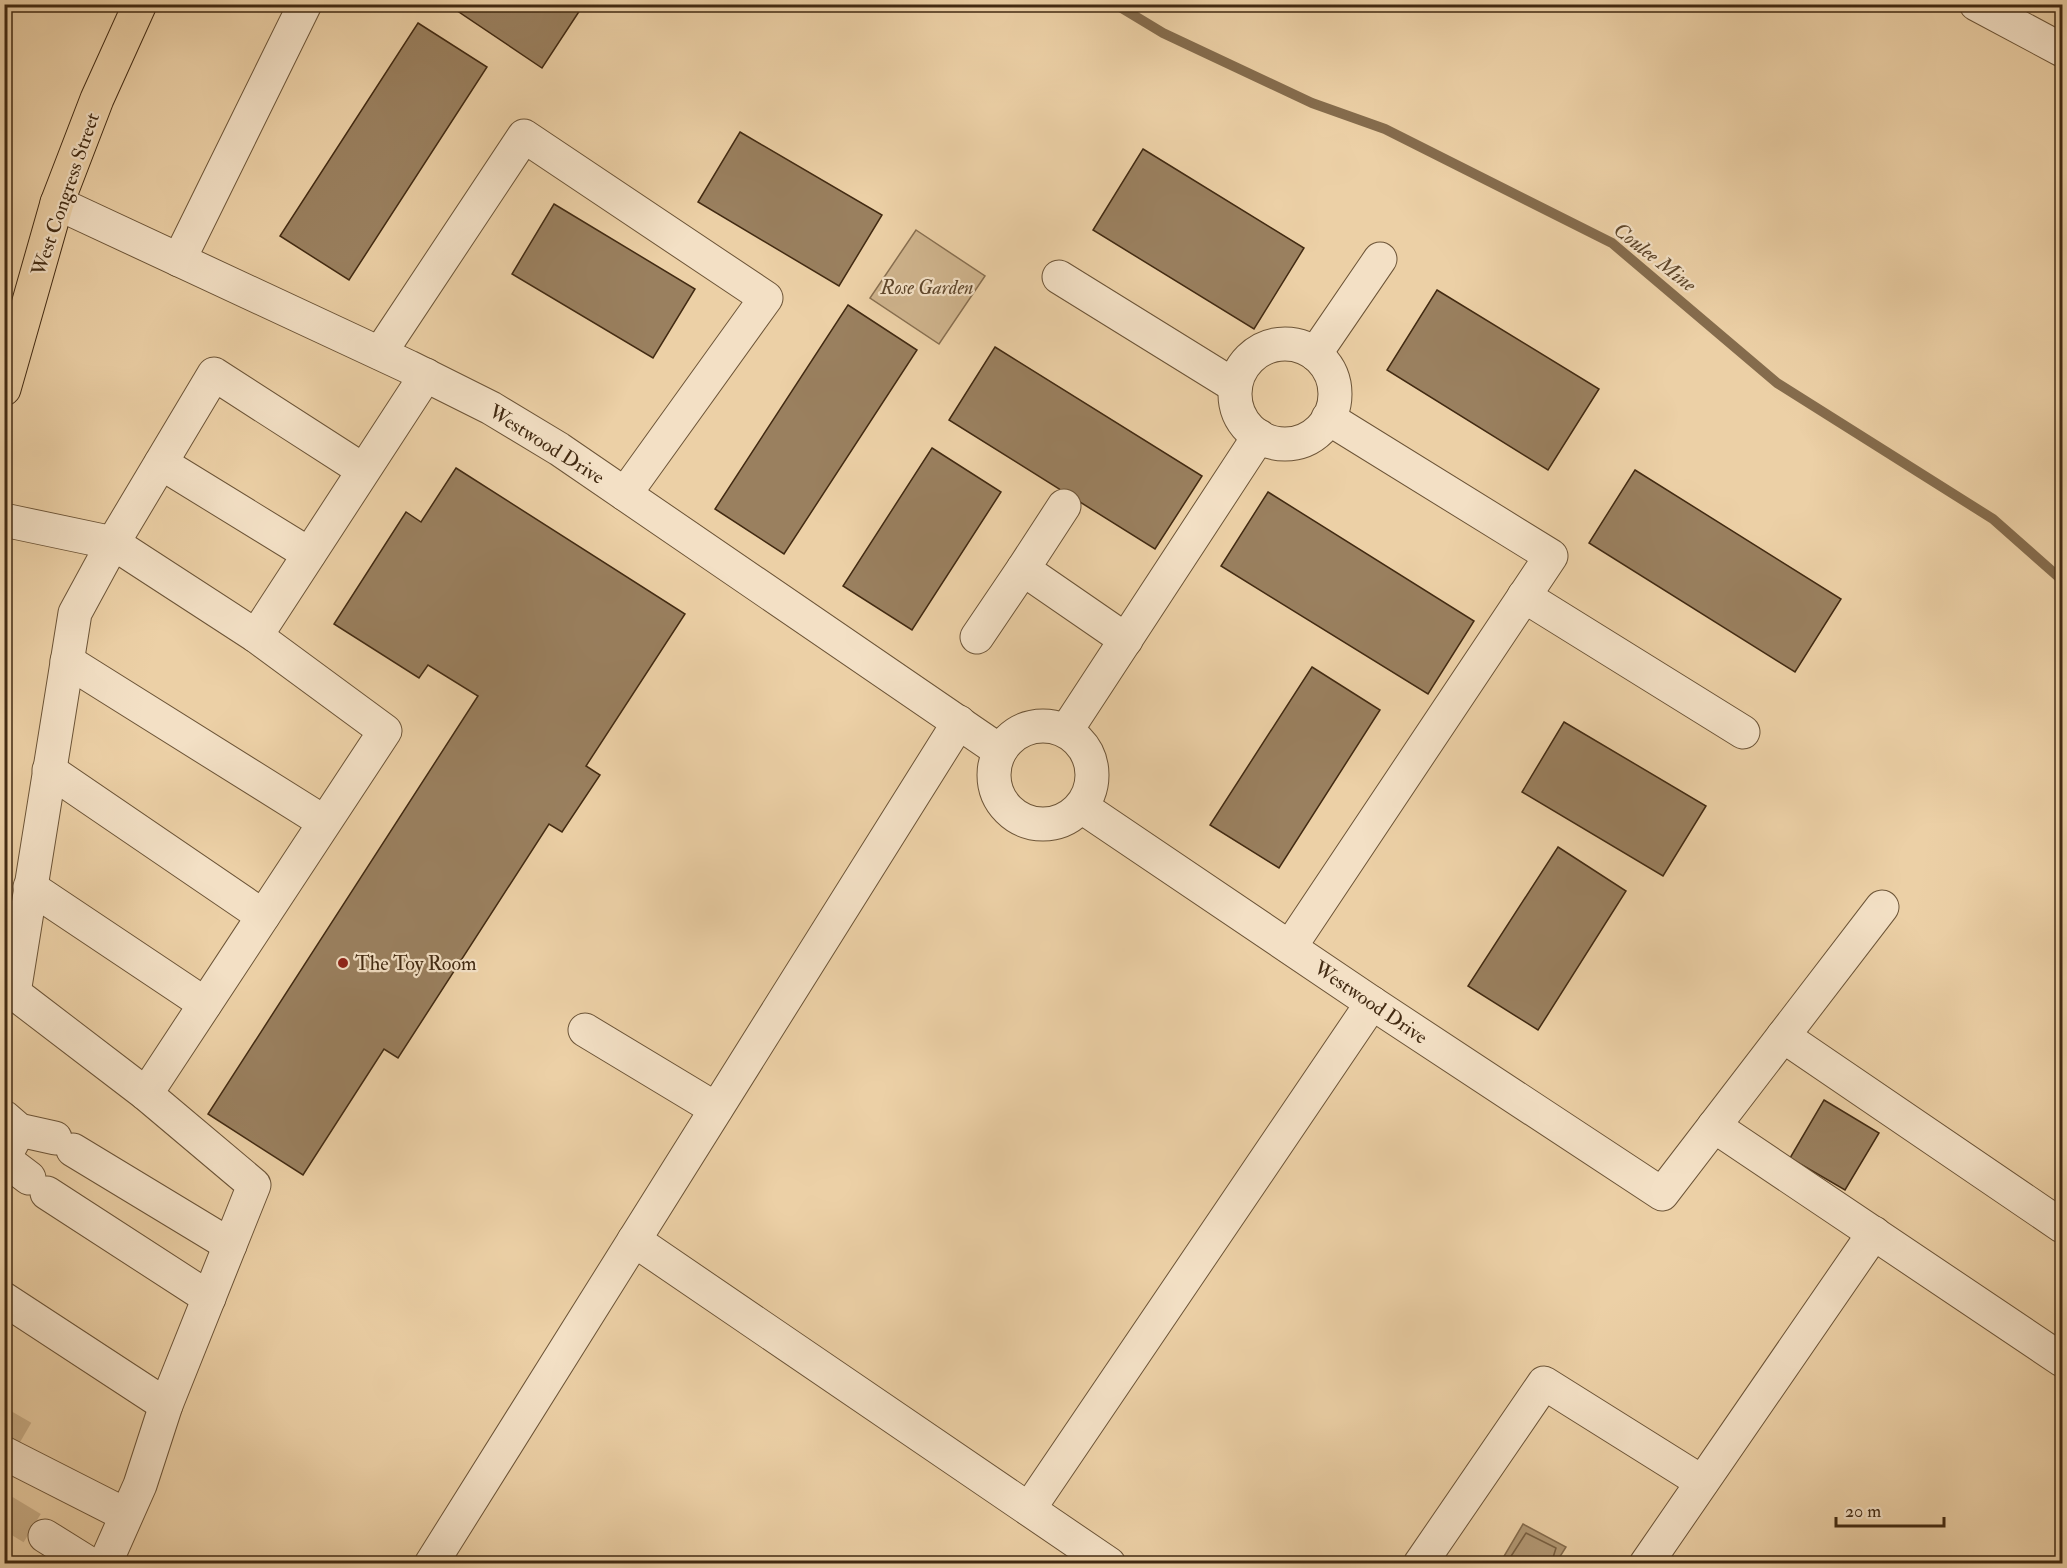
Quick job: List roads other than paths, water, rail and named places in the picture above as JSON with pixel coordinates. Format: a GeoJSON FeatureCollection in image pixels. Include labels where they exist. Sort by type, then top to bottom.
{"type":"FeatureCollection","features":[{"type":"Feature","properties":{"kind":"main road","name":"West Congress Street"},"geometry":{"type":"LineString","coordinates":[[4,389],[57,203],[97,99],[140,4]]}},
{"type":"Feature","properties":{"kind":"street"},"geometry":{"type":"LineString","coordinates":[[179,260],[305,4]]}},
{"type":"Feature","properties":{"kind":"street"},"geometry":{"type":"LineString","coordinates":[[1976,4],[2062,50]]}},
{"type":"Feature","properties":{"kind":"street"},"geometry":{"type":"LineString","coordinates":[[380,353],[524,136],[766,298],[625,494]]}},
{"type":"Feature","properties":{"kind":"street","name":"Westwood Drive"},"geometry":{"type":"LineString","coordinates":[[57,203],[380,353],[491,408],[559,449],[1000,751]]}},
{"type":"Feature","properties":{"kind":"street"},"geometry":{"type":"LineString","coordinates":[[1315,354],[1380,259]]}},
{"type":"Feature","properties":{"kind":"street"},"geometry":{"type":"LineString","coordinates":[[1059,277],[1236,386]]}},
{"type":"Feature","properties":{"kind":"street"},"geometry":{"type":"LineString","coordinates":[[1283,344],[1300,346],[1315,354],[1326,365],[1333,380],[1335,395],[1332,411],[1324,425],[1312,435],[1298,442],[1281,443],[1252,432],[1241,419],[1235,403],[1236,386],[1241,370],[1252,356],[1266,347],[1283,344]]}},
{"type":"Feature","properties":{"kind":"street"},"geometry":{"type":"LineString","coordinates":[[105,1563],[140,1485],[166,1405],[254,1185],[146,1094],[9,992],[30,886],[75,613],[113,543],[214,374],[363,470]]}},
{"type":"Feature","properties":{"kind":"street"},"geometry":{"type":"LineString","coordinates":[[256,636],[426,375]]}},
{"type":"Feature","properties":{"kind":"street"},"geometry":{"type":"LineString","coordinates":[[1290,947],[1551,556],[1328,418]]}},
{"type":"Feature","properties":{"kind":"street"},"geometry":{"type":"LineString","coordinates":[[1066,731],[1259,436]]}},
{"type":"Feature","properties":{"kind":"street"},"geometry":{"type":"LineString","coordinates":[[161,463],[309,554]]}},
{"type":"Feature","properties":{"kind":"street"},"geometry":{"type":"LineString","coordinates":[[977,637],[1065,506]]}},
{"type":"Feature","properties":{"kind":"street"},"geometry":{"type":"LineString","coordinates":[[4,520],[113,543],[256,636],[385,731],[146,1094]]}},
{"type":"Feature","properties":{"kind":"street"},"geometry":{"type":"LineString","coordinates":[[1023,569],[1126,640]]}},
{"type":"Feature","properties":{"kind":"street"},"geometry":{"type":"LineString","coordinates":[[1524,596],[1743,732]]}},
{"type":"Feature","properties":{"kind":"street"},"geometry":{"type":"LineString","coordinates":[[67,661],[324,822]]}},
{"type":"Feature","properties":{"kind":"street"},"geometry":{"type":"LineString","coordinates":[[430,1563],[959,722]]}},
{"type":"Feature","properties":{"kind":"street"},"geometry":{"type":"LineString","coordinates":[[1042,726],[1066,731],[1085,747],[1091,761],[1094,777],[1090,792],[1082,807],[1071,817],[1056,823],[1040,825],[1024,821],[1011,813],[1000,800],[994,784],[994,767],[1000,751],[1011,738],[1025,729],[1042,726]]}},
{"type":"Feature","properties":{"kind":"street"},"geometry":{"type":"LineString","coordinates":[[49,770],[263,916]]}},
{"type":"Feature","properties":{"kind":"street","name":"Westwood Drive"},"geometry":{"type":"LineString","coordinates":[[1082,807],[1372,1003],[1662,1194],[1714,1126]]}},
{"type":"Feature","properties":{"kind":"street"},"geometry":{"type":"LineString","coordinates":[[30,886],[205,1004]]}},
{"type":"Feature","properties":{"kind":"street"},"geometry":{"type":"LineString","coordinates":[[1882,907],[1714,1126],[2062,1360]]}},
{"type":"Feature","properties":{"kind":"street"},"geometry":{"type":"LineString","coordinates":[[1029,1509],[1372,1003]]}},
{"type":"Feature","properties":{"kind":"street"},"geometry":{"type":"LineString","coordinates":[[585,1030],[716,1110]]}},
{"type":"Feature","properties":{"kind":"street"},"geometry":{"type":"LineString","coordinates":[[1783,1036],[2062,1227]]}},
{"type":"Feature","properties":{"kind":"street"},"geometry":{"type":"LineString","coordinates":[[12,1124],[64,1144],[230,1245]]}},
{"type":"Feature","properties":{"kind":"street"},"geometry":{"type":"LineString","coordinates":[[12,1124],[21,1172],[209,1298]]}},
{"type":"Feature","properties":{"kind":"street"},"geometry":{"type":"LineString","coordinates":[[1646,1563],[1874,1233]]}},
{"type":"Feature","properties":{"kind":"street"},"geometry":{"type":"LineString","coordinates":[[634,1240],[1108,1563]]}},
{"type":"Feature","properties":{"kind":"street"},"geometry":{"type":"LineString","coordinates":[[4,1299],[166,1405]]}},
{"type":"Feature","properties":{"kind":"street"},"geometry":{"type":"LineString","coordinates":[[1420,1563],[1544,1383],[1702,1482]]}},
{"type":"Feature","properties":{"kind":"street"},"geometry":{"type":"LineString","coordinates":[[14,1445],[51,1477],[126,1515]]}},
{"type":"Feature","properties":{"kind":"street"},"geometry":{"type":"LineString","coordinates":[[45,1536],[90,1563]]}},
{"type":"Feature","properties":{"kind":"water"},"geometry":{"type":"Polygon","coordinates":[[[1523,1524],[1566,1547],[1556,1563],[1500,1563],[1523,1524]]]}},
{"type":"Feature","properties":{"kind":"waterway","name":"Coulee Mine"},"geometry":{"type":"LineString","coordinates":[[1115,4],[1163,33],[1312,103],[1385,129],[1612,243],[1777,383],[1993,519],[2062,580]]}},
{"type":"Feature","properties":{"kind":"tunnel"},"geometry":{"type":"LineString","coordinates":[[4,1426],[23,1437]]}},
{"type":"Feature","properties":{"kind":"tunnel"},"geometry":{"type":"LineString","coordinates":[[4,1511],[45,1536]]}},
{"type":"Feature","properties":{"kind":"place","name":"The Toy Room"},"geometry":{"type":"Point","coordinates":[343,963]}},
{"type":"Feature","properties":{"kind":"park label","name":"Rose Garden"},"geometry":{"type":"Point","coordinates":[927,287]}}]}
